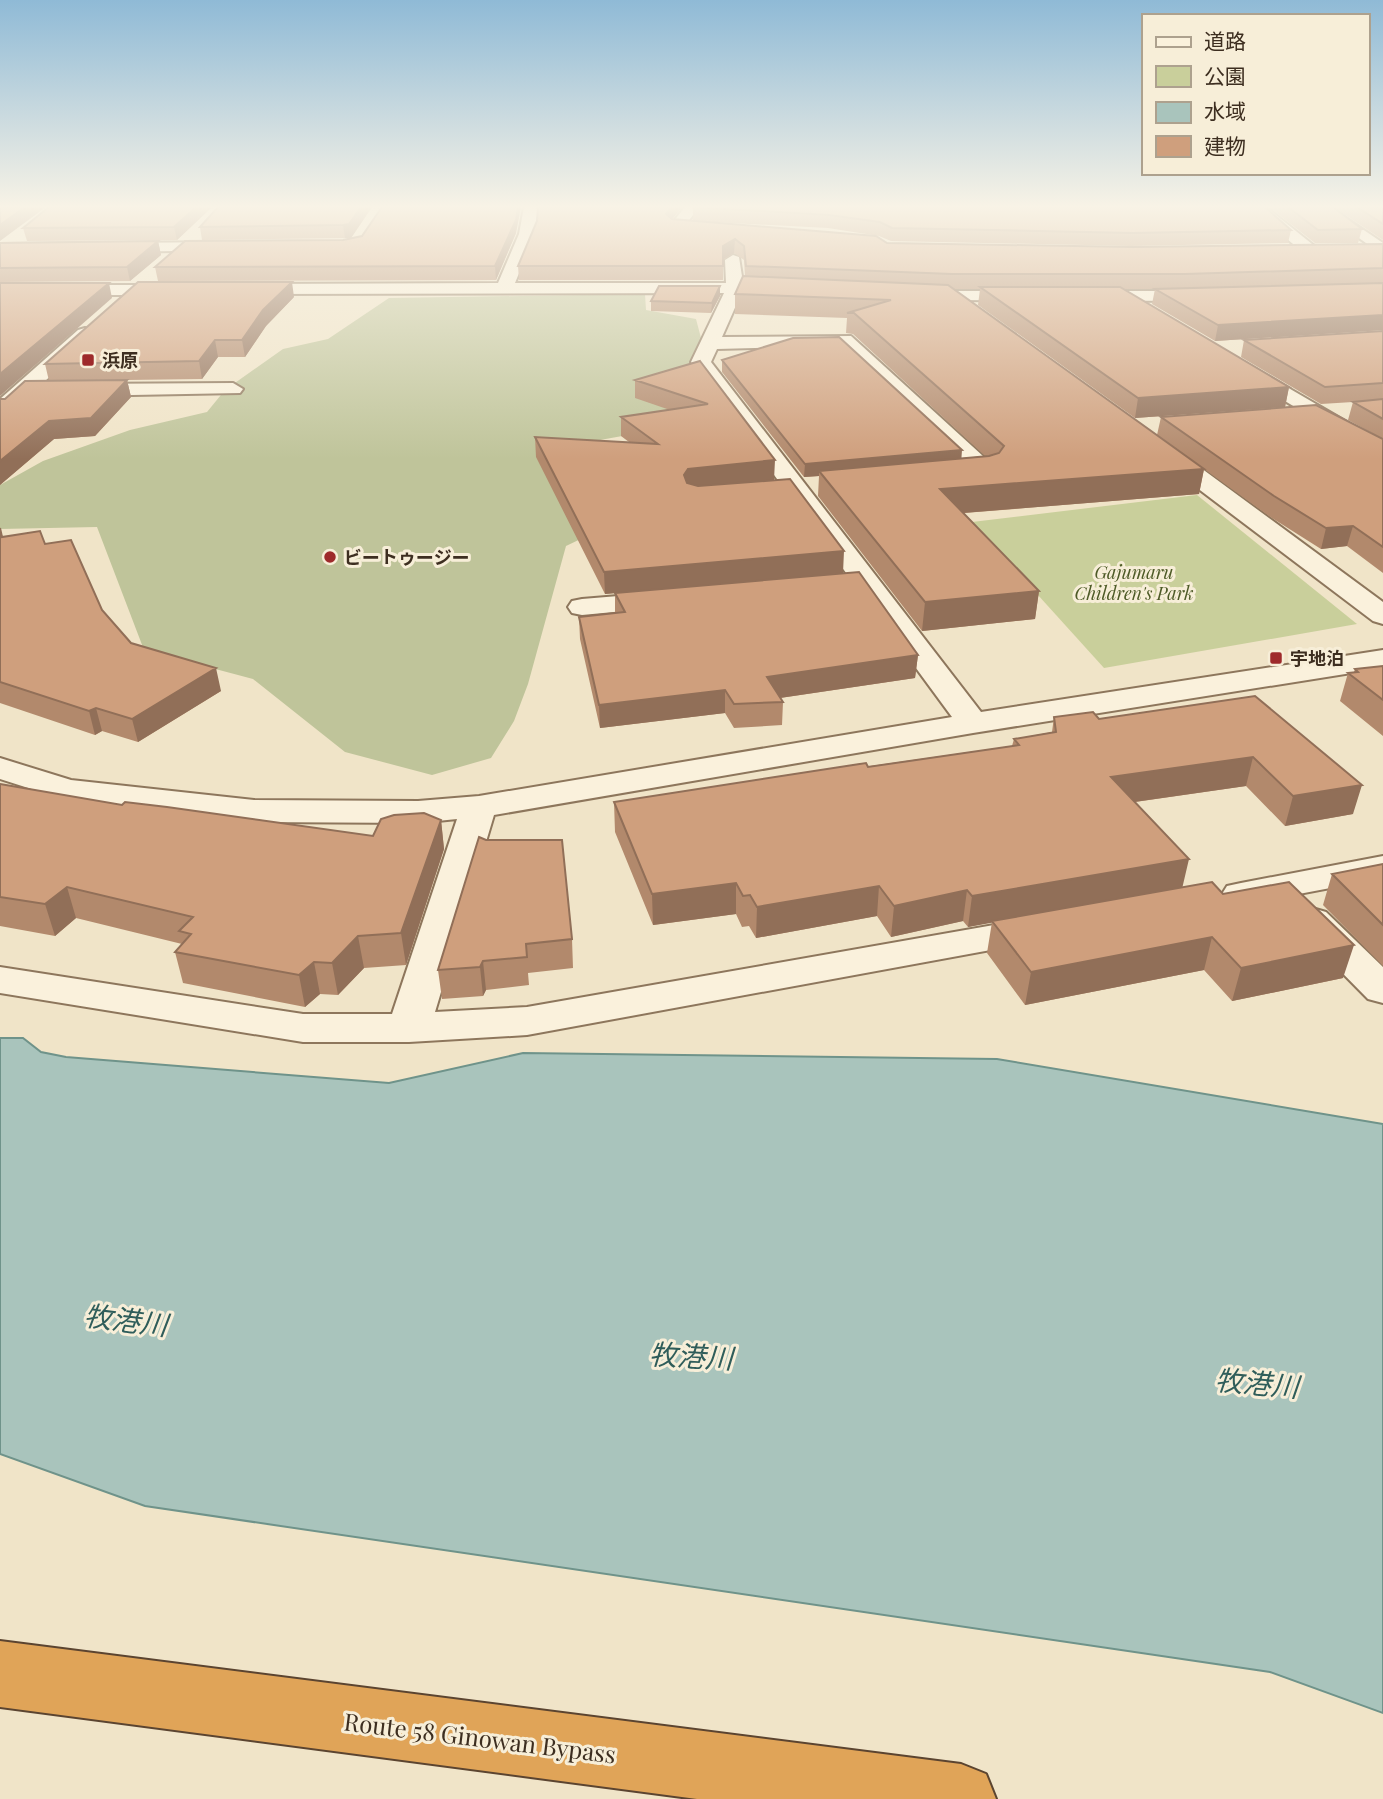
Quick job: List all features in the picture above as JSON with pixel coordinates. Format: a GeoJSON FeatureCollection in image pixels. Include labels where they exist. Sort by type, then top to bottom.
{"type":"FeatureCollection","features":[{"type":"Feature","properties":{"kind":"highway","name":"Route 58 Ginowan Bypass"},"geometry":{"type":"LineString","coordinates":[[0,1674],[446,1734],[773,1786],[961,1799]]}},
{"type":"Feature","properties":{"kind":"street"},"geometry":{"type":"LineString","coordinates":[[0,410],[135,291]]}},
{"type":"Feature","properties":{"kind":"street"},"geometry":{"type":"LineString","coordinates":[[734,291],[701,362],[793,488],[851,583],[973,723]]}},
{"type":"Feature","properties":{"kind":"street"},"geometry":{"type":"LineString","coordinates":[[792,291],[812,292]]}},
{"type":"Feature","properties":{"kind":"street"},"geometry":{"type":"LineString","coordinates":[[1175,291],[1182,297]]}},
{"type":"Feature","properties":{"kind":"street"},"geometry":{"type":"LineString","coordinates":[[900,295],[1222,295]]}},
{"type":"Feature","properties":{"kind":"street"},"geometry":{"type":"LineString","coordinates":[[951,297],[980,318]]}},
{"type":"Feature","properties":{"kind":"street"},"geometry":{"type":"LineString","coordinates":[[1121,297],[1156,317]]}},
{"type":"Feature","properties":{"kind":"street"},"geometry":{"type":"LineString","coordinates":[[708,343],[844,340],[986,471],[959,474]]}},
{"type":"Feature","properties":{"kind":"street"},"geometry":{"type":"LineString","coordinates":[[1226,357],[1383,453]]}},
{"type":"Feature","properties":{"kind":"street"},"geometry":{"type":"LineString","coordinates":[[22,390],[233,389]]}},
{"type":"Feature","properties":{"kind":"street"},"geometry":{"type":"LineString","coordinates":[[1278,416],[1357,410]]}},
{"type":"Feature","properties":{"kind":"street"},"geometry":{"type":"LineString","coordinates":[[1141,435],[1383,615]]}},
{"type":"Feature","properties":{"kind":"street"},"geometry":{"type":"LineString","coordinates":[[768,491],[821,486]]}},
{"type":"Feature","properties":{"kind":"street"},"geometry":{"type":"LineString","coordinates":[[582,607],[690,598]]}},
{"type":"Feature","properties":{"kind":"street"},"geometry":{"type":"LineString","coordinates":[[0,768],[66,790],[254,811],[418,812],[479,807],[973,723],[1383,659]]}},
{"type":"Feature","properties":{"kind":"street"},"geometry":{"type":"LineString","coordinates":[[409,1028],[479,807]]}},
{"type":"Feature","properties":{"kind":"street"},"geometry":{"type":"LineString","coordinates":[[1209,899],[1383,867]]}},
{"type":"Feature","properties":{"kind":"street"},"geometry":{"type":"LineString","coordinates":[[1278,887],[1383,990]]}},
{"type":"Feature","properties":{"kind":"street"},"geometry":{"type":"LineString","coordinates":[[0,980],[303,1028],[409,1028],[527,1020],[1073,923]]}},
{"type":"Feature","properties":{"kind":"green space"},"geometry":{"type":"Polygon","coordinates":[[[645,294],[646,310],[696,319],[722,418],[589,442],[681,491],[566,546],[528,684],[514,721],[491,758],[432,775],[345,752],[253,679],[144,650],[97,527],[0,529],[0,485],[43,461],[130,430],[207,412],[225,390],[283,349],[328,339],[389,298],[645,294]]]}},
{"type":"Feature","properties":{"kind":"green space","name":"Gajumaru Children's Park"},"geometry":{"type":"Polygon","coordinates":[[[1197,495],[1357,624],[1104,668],[972,522],[1197,495]]]}},
{"type":"Feature","properties":{"kind":"water","name":"牧港川"},"geometry":{"type":"Polygon","coordinates":[[[0,1038],[23,1038],[41,1052],[66,1057],[389,1083],[523,1053],[997,1059],[1383,1124],[1383,1713],[1270,1672],[145,1506],[0,1454],[0,1038]]]}},
{"type":"Feature","properties":{"kind":"building"},"geometry":{"type":"Polygon","coordinates":[[[0,291],[99,291],[0,374],[0,291]]]}},
{"type":"Feature","properties":{"kind":"building"},"geometry":{"type":"Polygon","coordinates":[[[128,291],[283,291],[263,310],[242,340],[215,340],[199,361],[45,364],[128,291]]]}},
{"type":"Feature","properties":{"kind":"building"},"geometry":{"type":"Polygon","coordinates":[[[656,291],[718,291],[712,303],[651,301],[656,291]]]}},
{"type":"Feature","properties":{"kind":"building"},"geometry":{"type":"Polygon","coordinates":[[[736,291],[956,291],[1204,469],[940,489],[1039,591],[925,602],[819,471],[989,456],[999,453],[1004,446],[854,313],[847,313],[891,300],[735,294],[736,291]]]}},
{"type":"Feature","properties":{"kind":"building"},"geometry":{"type":"Polygon","coordinates":[[[986,291],[1127,291],[1289,387],[1138,398],[986,291]]]}},
{"type":"Feature","properties":{"kind":"building"},"geometry":{"type":"Polygon","coordinates":[[[1158,291],[1383,291],[1383,315],[1218,325],[1158,291]]]}},
{"type":"Feature","properties":{"kind":"building"},"geometry":{"type":"Polygon","coordinates":[[[1383,331],[1383,383],[1325,387],[1244,340],[1383,331]]]}},
{"type":"Feature","properties":{"kind":"building"},"geometry":{"type":"Polygon","coordinates":[[[839,337],[962,450],[805,464],[722,360],[793,338],[839,337]]]}},
{"type":"Feature","properties":{"kind":"building"},"geometry":{"type":"Polygon","coordinates":[[[700,361],[775,460],[688,469],[684,475],[687,483],[698,486],[790,479],[844,551],[604,572],[535,437],[658,444],[621,417],[708,404],[635,380],[700,361]]]}},
{"type":"Feature","properties":{"kind":"building"},"geometry":{"type":"Polygon","coordinates":[[[127,380],[91,418],[49,421],[0,461],[0,399],[5,399],[25,381],[127,380]]]}},
{"type":"Feature","properties":{"kind":"building"},"geometry":{"type":"Polygon","coordinates":[[[1383,399],[1383,419],[1353,402],[1383,399]]]}},
{"type":"Feature","properties":{"kind":"building"},"geometry":{"type":"Polygon","coordinates":[[[1316,405],[1383,439],[1383,547],[1353,526],[1326,528],[1274,496],[1161,417],[1316,405]]]}},
{"type":"Feature","properties":{"kind":"building"},"geometry":{"type":"Polygon","coordinates":[[[0,528],[2,537],[40,531],[45,544],[71,540],[102,610],[131,643],[216,668],[132,719],[96,708],[89,711],[0,682],[0,528]]]}},
{"type":"Feature","properties":{"kind":"building"},"geometry":{"type":"Polygon","coordinates":[[[859,572],[918,655],[767,677],[783,702],[734,704],[725,690],[599,705],[579,617],[625,612],[615,593],[859,572]]]}},
{"type":"Feature","properties":{"kind":"building"},"geometry":{"type":"Polygon","coordinates":[[[1383,666],[1383,700],[1348,673],[1358,672],[1355,669],[1383,666]]]}},
{"type":"Feature","properties":{"kind":"building"},"geometry":{"type":"Polygon","coordinates":[[[1255,696],[1362,785],[1293,796],[1253,757],[1111,777],[1189,859],[972,896],[967,890],[894,906],[879,886],[757,907],[750,895],[743,896],[736,883],[652,894],[614,802],[866,763],[868,767],[1019,745],[1014,739],[1056,732],[1054,717],[1093,712],[1099,719],[1255,696]]]}},
{"type":"Feature","properties":{"kind":"building"},"geometry":{"type":"Polygon","coordinates":[[[0,784],[122,805],[125,802],[167,807],[373,836],[381,819],[394,815],[424,813],[441,820],[401,933],[358,936],[332,963],[314,962],[299,975],[175,952],[191,934],[179,931],[193,917],[67,887],[45,904],[0,897],[0,784]]]}},
{"type":"Feature","properties":{"kind":"building"},"geometry":{"type":"Polygon","coordinates":[[[479,837],[486,840],[562,840],[572,939],[526,944],[527,957],[483,961],[480,967],[438,970],[479,837]]]}},
{"type":"Feature","properties":{"kind":"building"},"geometry":{"type":"Polygon","coordinates":[[[1383,864],[1383,925],[1332,874],[1383,864]]]}},
{"type":"Feature","properties":{"kind":"building"},"geometry":{"type":"Polygon","coordinates":[[[1212,882],[1223,894],[1289,882],[1354,945],[1241,968],[1212,937],[1031,972],[992,921],[1212,882]]]}},
{"type":"Feature","properties":{"kind":"place","name":"浜原"},"geometry":{"type":"Point","coordinates":[88,360]}},
{"type":"Feature","properties":{"kind":"place","name":"ビートゥージー"},"geometry":{"type":"Point","coordinates":[330,557]}},
{"type":"Feature","properties":{"kind":"place","name":"宇地泊"},"geometry":{"type":"Point","coordinates":[1276,658]}}]}
